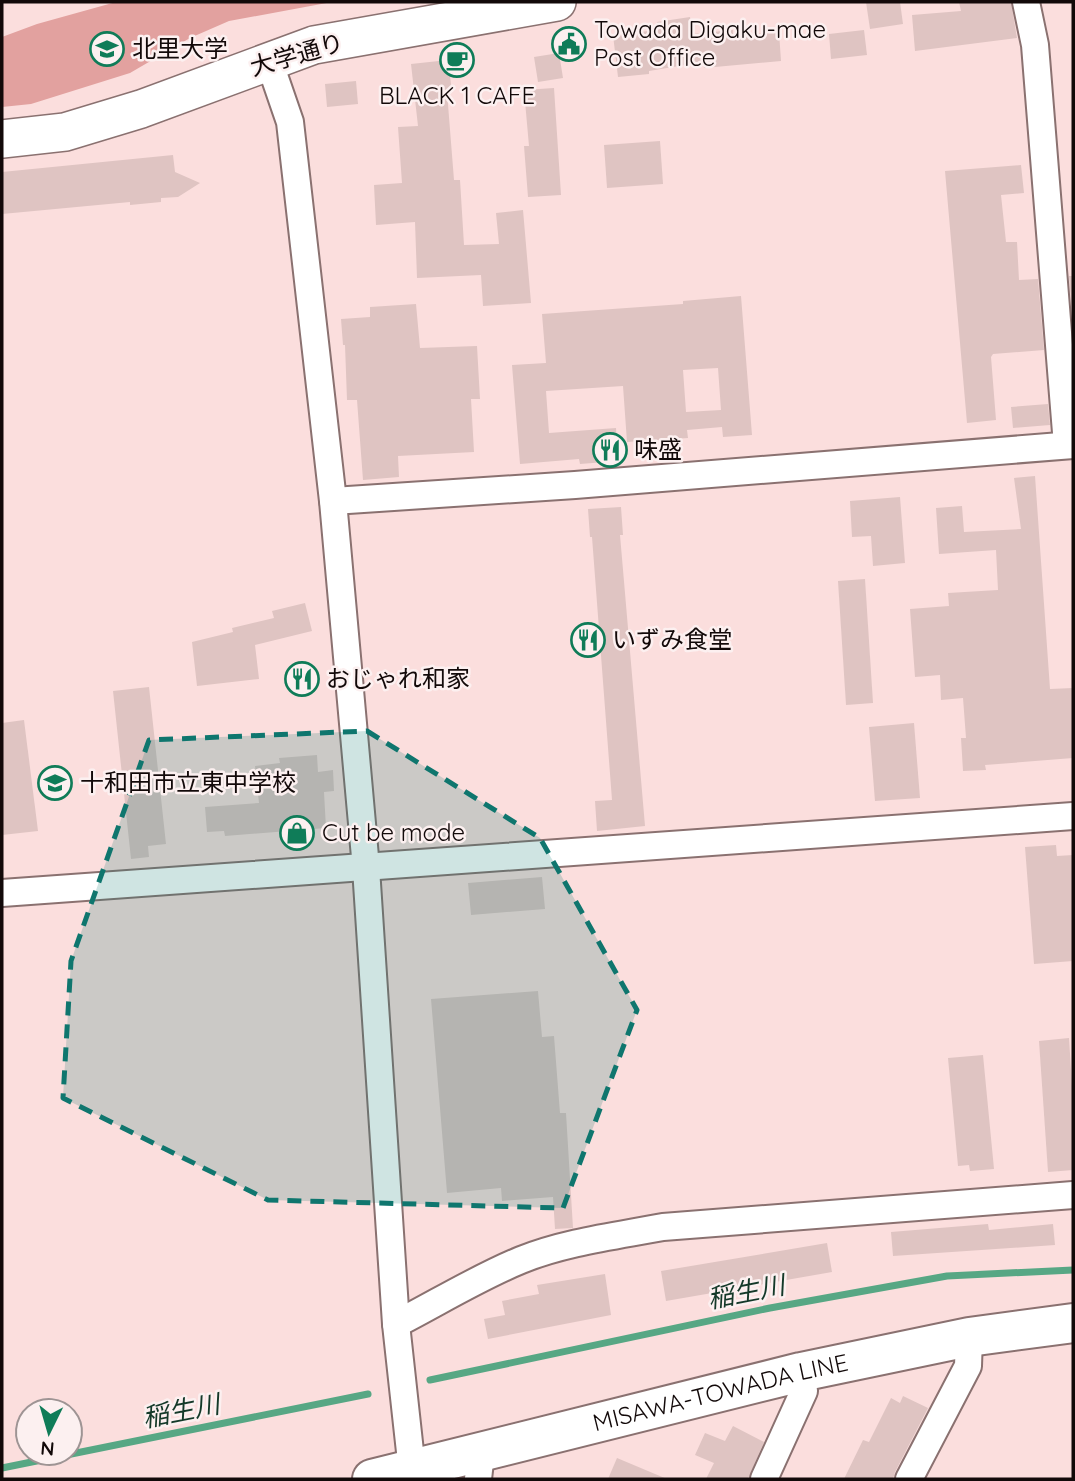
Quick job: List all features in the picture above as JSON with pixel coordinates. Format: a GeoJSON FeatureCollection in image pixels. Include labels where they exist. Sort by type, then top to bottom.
{"type":"FeatureCollection","features":[{"type":"Feature","properties":{"kind":"main road","name":"MISAWA-TOWADA LINE"},"geometry":{"type":"LineString","coordinates":[[372,1479],[412,1470],[480,1466],[801,1372],[969,1337],[1073,1323]]}},
{"type":"Feature","properties":{"kind":"street","name":"大学通り"},"geometry":{"type":"LineString","coordinates":[[2,139],[65,132],[141,109],[314,45],[548,2]]}},
{"type":"Feature","properties":{"kind":"street"},"geometry":{"type":"LineString","coordinates":[[333,502],[1070,445],[1035,45],[1026,2]]}},
{"type":"Feature","properties":{"kind":"street"},"geometry":{"type":"LineString","coordinates":[[269,61],[290,122],[333,502],[366,868],[396,1324],[412,1470]]}},
{"type":"Feature","properties":{"kind":"street"},"geometry":{"type":"LineString","coordinates":[[2,893],[1073,816]]}},
{"type":"Feature","properties":{"kind":"street"},"geometry":{"type":"LineString","coordinates":[[396,1324],[521,1260],[571,1245],[663,1227],[1073,1195]]}},
{"type":"Feature","properties":{"kind":"street"},"geometry":{"type":"LineString","coordinates":[[909,1479],[968,1366],[969,1337]]}},
{"type":"Feature","properties":{"kind":"street"},"geometry":{"type":"LineString","coordinates":[[764,1479],[804,1391],[801,1372]]}},
{"type":"Feature","properties":{"kind":"highlighted area"},"geometry":{"type":"Polygon","coordinates":[[[367,731],[540,838],[637,1010],[563,1208],[268,1200],[63,1098],[71,961],[149,740],[367,731]]]}},
{"type":"Feature","properties":{"kind":"shaded area","name":"北里大学"},"geometry":{"type":"Polygon","coordinates":[[[116,2],[332,2],[229,21],[190,38],[130,73],[31,104],[2,107],[2,37],[37,24],[116,2]]]}},
{"type":"Feature","properties":{"kind":"building"},"geometry":{"type":"Polygon","coordinates":[[[866,2],[900,2],[903,24],[870,29],[866,2]]]}},
{"type":"Feature","properties":{"kind":"building"},"geometry":{"type":"Polygon","coordinates":[[[959,2],[1011,2],[1017,38],[915,51],[912,15],[961,11],[959,2]]]}},
{"type":"Feature","properties":{"kind":"building"},"geometry":{"type":"Polygon","coordinates":[[[690,17],[693,34],[733,30],[733,36],[779,32],[781,61],[704,68],[703,62],[649,71],[649,74],[618,77],[613,35],[658,30],[657,22],[690,17]]]}},
{"type":"Feature","properties":{"kind":"building"},"geometry":{"type":"Polygon","coordinates":[[[864,30],[867,55],[831,59],[829,34],[864,30]]]}},
{"type":"Feature","properties":{"kind":"building"},"geometry":{"type":"Polygon","coordinates":[[[559,53],[563,78],[538,82],[534,57],[559,53]]]}},
{"type":"Feature","properties":{"kind":"building"},"geometry":{"type":"Polygon","coordinates":[[[448,60],[452,92],[447,92],[454,180],[460,180],[464,245],[499,244],[496,213],[523,210],[531,303],[483,306],[481,275],[417,278],[415,222],[376,225],[374,185],[402,183],[398,127],[418,126],[411,64],[448,60]]]}},
{"type":"Feature","properties":{"kind":"building"},"geometry":{"type":"Polygon","coordinates":[[[356,81],[358,104],[327,107],[325,84],[356,81]]]}},
{"type":"Feature","properties":{"kind":"building"},"geometry":{"type":"Polygon","coordinates":[[[554,88],[561,195],[528,197],[524,146],[529,146],[524,90],[554,88]]]}},
{"type":"Feature","properties":{"kind":"building"},"geometry":{"type":"Polygon","coordinates":[[[660,141],[663,184],[607,188],[604,145],[660,141]]]}},
{"type":"Feature","properties":{"kind":"building"},"geometry":{"type":"Polygon","coordinates":[[[173,155],[175,172],[200,183],[178,197],[161,198],[161,202],[130,205],[130,202],[2,214],[2,172],[173,155]]]}},
{"type":"Feature","properties":{"kind":"building"},"geometry":{"type":"Polygon","coordinates":[[[1021,165],[1024,193],[1001,195],[1006,242],[1017,242],[1019,280],[1038,279],[1044,350],[993,354],[991,357],[996,420],[967,423],[945,171],[1021,165]]]}},
{"type":"Feature","properties":{"kind":"building"},"geometry":{"type":"Polygon","coordinates":[[[1069,276],[1073,276],[1073,326],[1069,276]]]}},
{"type":"Feature","properties":{"kind":"building"},"geometry":{"type":"Polygon","coordinates":[[[741,296],[752,435],[723,437],[722,427],[687,430],[688,438],[627,442],[623,386],[546,391],[549,433],[616,428],[618,461],[580,464],[579,459],[520,464],[512,365],[546,363],[542,314],[683,304],[683,301],[741,296]],[[718,368],[683,370],[686,412],[721,410],[718,368]]]}},
{"type":"Feature","properties":{"kind":"building"},"geometry":{"type":"Polygon","coordinates":[[[416,304],[420,348],[477,346],[480,399],[471,399],[474,452],[398,456],[399,477],[363,480],[357,400],[347,400],[341,319],[370,317],[370,307],[416,304]]]}},
{"type":"Feature","properties":{"kind":"building"},"geometry":{"type":"Polygon","coordinates":[[[1048,404],[1050,425],[1013,428],[1011,407],[1048,404]]]}},
{"type":"Feature","properties":{"kind":"building"},"geometry":{"type":"Polygon","coordinates":[[[1035,476],[1050,689],[1073,688],[1073,758],[985,765],[986,770],[963,771],[961,738],[966,738],[963,698],[941,700],[940,675],[915,677],[910,609],[949,606],[948,593],[998,590],[996,550],[939,554],[936,508],[962,506],[964,532],[1021,529],[1014,478],[1035,476]]]}},
{"type":"Feature","properties":{"kind":"building"},"geometry":{"type":"Polygon","coordinates":[[[900,497],[905,563],[873,566],[871,536],[852,537],[850,501],[900,497]]]}},
{"type":"Feature","properties":{"kind":"building"},"geometry":{"type":"Polygon","coordinates":[[[621,507],[623,535],[620,535],[645,826],[597,831],[595,801],[612,800],[588,509],[621,507]]]}},
{"type":"Feature","properties":{"kind":"building"},"geometry":{"type":"Polygon","coordinates":[[[865,579],[873,703],[846,705],[838,581],[865,579]]]}},
{"type":"Feature","properties":{"kind":"building"},"geometry":{"type":"Polygon","coordinates":[[[305,603],[312,631],[255,645],[259,679],[197,686],[192,642],[233,632],[232,628],[274,618],[272,611],[305,603]]]}},
{"type":"Feature","properties":{"kind":"building"},"geometry":{"type":"Polygon","coordinates":[[[149,687],[166,844],[148,846],[149,857],[131,859],[113,691],[149,687]]]}},
{"type":"Feature","properties":{"kind":"building"},"geometry":{"type":"Polygon","coordinates":[[[24,720],[38,831],[2,835],[2,723],[24,720]]]}},
{"type":"Feature","properties":{"kind":"building"},"geometry":{"type":"Polygon","coordinates":[[[914,723],[920,798],[875,801],[869,727],[914,723]]]}},
{"type":"Feature","properties":{"kind":"building"},"geometry":{"type":"Polygon","coordinates":[[[317,755],[318,772],[333,770],[334,791],[324,792],[326,828],[225,836],[224,831],[207,832],[205,807],[259,803],[255,766],[280,763],[279,758],[317,755]]]}},
{"type":"Feature","properties":{"kind":"building"},"geometry":{"type":"Polygon","coordinates":[[[1056,845],[1057,856],[1073,855],[1073,961],[1034,964],[1025,847],[1056,845]]]}},
{"type":"Feature","properties":{"kind":"building"},"geometry":{"type":"Polygon","coordinates":[[[542,877],[545,909],[471,915],[468,883],[542,877]]]}},
{"type":"Feature","properties":{"kind":"building"},"geometry":{"type":"Polygon","coordinates":[[[538,991],[542,1037],[554,1036],[560,1113],[566,1113],[573,1228],[555,1229],[553,1197],[502,1201],[501,1188],[447,1193],[431,999],[538,991]]]}},
{"type":"Feature","properties":{"kind":"building"},"geometry":{"type":"Polygon","coordinates":[[[1069,1038],[1073,1170],[1048,1172],[1039,1041],[1069,1038]]]}},
{"type":"Feature","properties":{"kind":"building"},"geometry":{"type":"Polygon","coordinates":[[[983,1055],[994,1169],[970,1171],[969,1165],[958,1166],[948,1058],[983,1055]]]}},
{"type":"Feature","properties":{"kind":"building"},"geometry":{"type":"Polygon","coordinates":[[[988,1224],[989,1230],[1053,1224],[1055,1245],[893,1256],[891,1232],[988,1224]]]}},
{"type":"Feature","properties":{"kind":"building"},"geometry":{"type":"Polygon","coordinates":[[[827,1243],[832,1272],[666,1301],[661,1271],[827,1243]]]}},
{"type":"Feature","properties":{"kind":"building"},"geometry":{"type":"Polygon","coordinates":[[[605,1274],[611,1315],[488,1339],[484,1319],[505,1315],[502,1301],[539,1294],[537,1285],[605,1274]]]}},
{"type":"Feature","properties":{"kind":"building"},"geometry":{"type":"Polygon","coordinates":[[[903,1396],[928,1408],[893,1479],[844,1479],[863,1440],[869,1442],[891,1398],[900,1403],[903,1396]]]}},
{"type":"Feature","properties":{"kind":"building"},"geometry":{"type":"Polygon","coordinates":[[[733,1426],[764,1442],[748,1479],[706,1479],[714,1463],[695,1455],[705,1433],[725,1441],[733,1426]]]}},
{"type":"Feature","properties":{"kind":"building"},"geometry":{"type":"Polygon","coordinates":[[[617,1458],[667,1479],[608,1479],[617,1458]]]}},
{"type":"Feature","properties":{"kind":"waterway","name":"稲生川"},"geometry":{"type":"LineString","coordinates":[[430,1380],[770,1308],[947,1276],[1073,1270]]}},
{"type":"Feature","properties":{"kind":"waterway","name":"稲生川"},"geometry":{"type":"LineString","coordinates":[[2,1468],[368,1394]]}},
{"type":"Feature","properties":{"kind":"place","name":"Towada Digaku-mae Post Office"},"geometry":{"type":"Point","coordinates":[569,44]}},
{"type":"Feature","properties":{"kind":"place","name":"北里大学"},"geometry":{"type":"Point","coordinates":[107,49]}},
{"type":"Feature","properties":{"kind":"place","name":"BLACK 1 CAFE"},"geometry":{"type":"Point","coordinates":[457,60]}},
{"type":"Feature","properties":{"kind":"place","name":"味盛"},"geometry":{"type":"Point","coordinates":[610,450]}},
{"type":"Feature","properties":{"kind":"place","name":"いずみ食堂"},"geometry":{"type":"Point","coordinates":[588,640]}},
{"type":"Feature","properties":{"kind":"place","name":"おじゃれ和家"},"geometry":{"type":"Point","coordinates":[302,679]}},
{"type":"Feature","properties":{"kind":"place","name":"十和田市立東中学校"},"geometry":{"type":"Point","coordinates":[55,783]}},
{"type":"Feature","properties":{"kind":"place","name":"Cut be mode"},"geometry":{"type":"Point","coordinates":[297,833]}}]}
